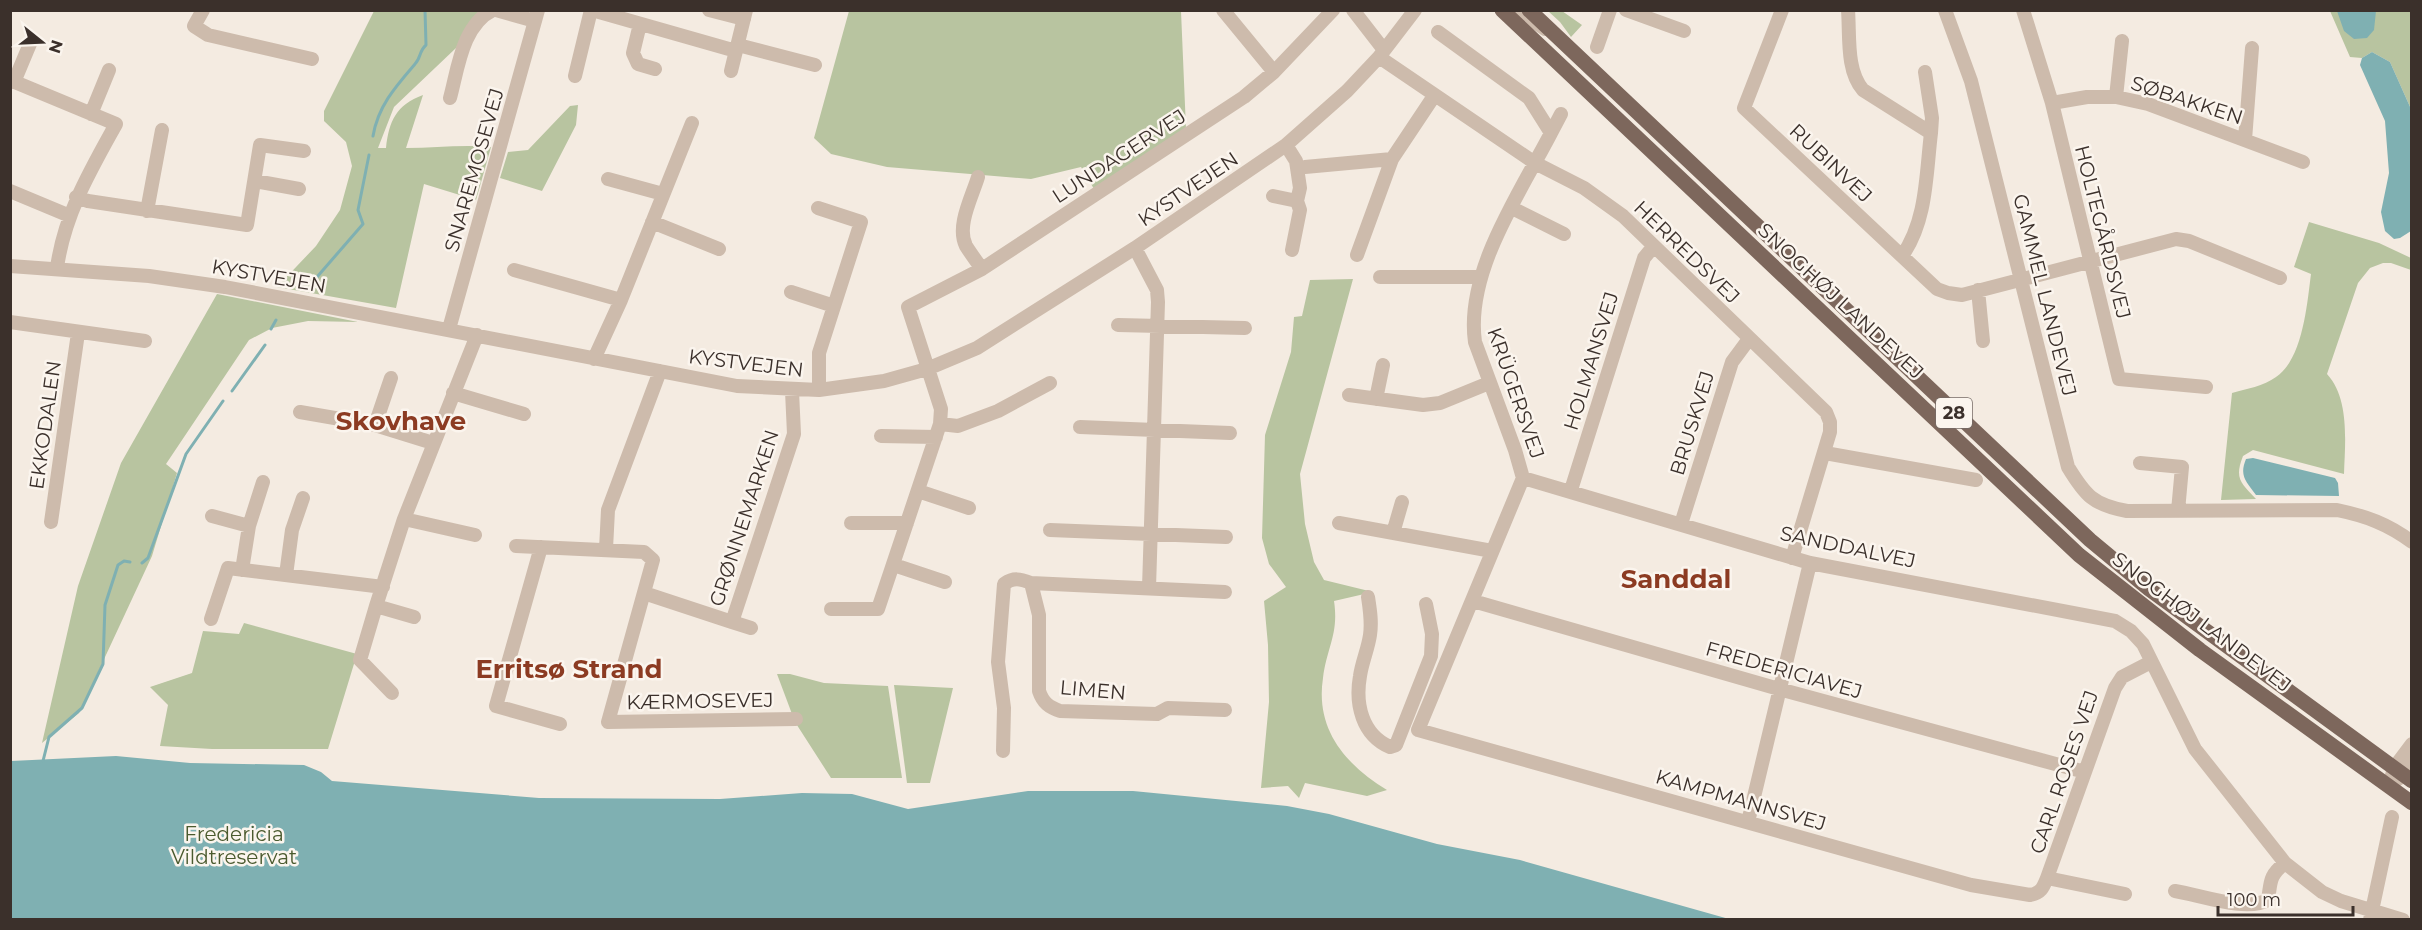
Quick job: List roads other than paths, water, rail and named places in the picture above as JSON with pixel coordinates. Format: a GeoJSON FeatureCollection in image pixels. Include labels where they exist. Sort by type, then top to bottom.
{"type":"FeatureCollection","features":[{"type":"Feature","properties":{"kind":"main road","name":"SNOGHØJ LANDEVEJ"},"geometry":{"type":"LineString","coordinates":[[1502,10],[2079,555],[2200,650],[2389,786]]}},
{"type":"Feature","properties":{"kind":"main road","name":"SNOGHØJ LANDEVEJ"},"geometry":{"type":"LineString","coordinates":[[1529,10],[2090,540],[2149,590],[2405,772]]}},
{"type":"Feature","properties":{"kind":"main road","name":"28"},"geometry":{"type":"LineString","coordinates":[[2389,786],[2412,803]]}},
{"type":"Feature","properties":{"kind":"street"},"geometry":{"type":"LineString","coordinates":[[203,10],[194,26],[208,35],[312,59]]}},
{"type":"Feature","properties":{"kind":"street","name":"SNAREMOSEVEJ"},"geometry":{"type":"LineString","coordinates":[[449,329],[537,16],[495,10],[482,15],[464,45],[450,98]]}},
{"type":"Feature","properties":{"kind":"street"},"geometry":{"type":"LineString","coordinates":[[575,76],[592,10],[737,48],[815,65]]}},
{"type":"Feature","properties":{"kind":"street"},"geometry":{"type":"LineString","coordinates":[[710,10],[745,15],[731,71]]}},
{"type":"Feature","properties":{"kind":"street"},"geometry":{"type":"LineString","coordinates":[[1223,10],[1274,72]]}},
{"type":"Feature","properties":{"kind":"street","name":"LUNDAGERVEJ"},"geometry":{"type":"LineString","coordinates":[[927,369],[908,307],[982,269],[1244,97],[1274,72],[1333,10]]}},
{"type":"Feature","properties":{"kind":"street","name":"HERREDSVEJ"},"geometry":{"type":"LineString","coordinates":[[1353,10],[1381,53],[1434,96],[1535,163],[1584,188],[1607,204],[1826,412],[1830,422],[1830,432],[1792,558]]}},
{"type":"Feature","properties":{"kind":"street","name":"KYSTVEJEN"},"geometry":{"type":"LineString","coordinates":[[10,266],[149,276],[225,287],[737,386],[792,391],[819,390],[884,381],[927,369],[977,348],[1135,248],[1286,145],[1323,114],[1381,53],[1412,10]]}},
{"type":"Feature","properties":{"kind":"street"},"geometry":{"type":"LineString","coordinates":[[1517,10],[1528,20],[1557,36]]}},
{"type":"Feature","properties":{"kind":"street"},"geometry":{"type":"LineString","coordinates":[[1598,46],[1610,10]]}},
{"type":"Feature","properties":{"kind":"street"},"geometry":{"type":"LineString","coordinates":[[1626,10],[1684,31]]}},
{"type":"Feature","properties":{"kind":"street","name":"RUBINVEJ"},"geometry":{"type":"LineString","coordinates":[[1782,10],[1744,108],[1937,289],[1948,294],[1962,295],[2176,239],[2189,241],[2280,278]]}},
{"type":"Feature","properties":{"kind":"street"},"geometry":{"type":"LineString","coordinates":[[1848,10],[1852,72],[1857,83],[1863,90],[1931,133]]}},
{"type":"Feature","properties":{"kind":"street","name":"GAMMEL LANDEVEJ"},"geometry":{"type":"LineString","coordinates":[[1945,10],[1971,81],[2068,466],[2080,487],[2092,500],[2108,508],[2127,511],[2337,510],[2383,523],[2410,538]]}},
{"type":"Feature","properties":{"kind":"street","name":"HOLTEGÅRDSVEJ"},"geometry":{"type":"LineString","coordinates":[[2023,10],[2052,103],[2119,379],[2206,387]]}},
{"type":"Feature","properties":{"kind":"street"},"geometry":{"type":"LineString","coordinates":[[640,24],[633,53],[638,64],[655,69]]}},
{"type":"Feature","properties":{"kind":"street"},"geometry":{"type":"LineString","coordinates":[[1438,32],[1529,98],[1551,133]]}},
{"type":"Feature","properties":{"kind":"street"},"geometry":{"type":"LineString","coordinates":[[32,39],[12,81],[116,124],[76,197],[60,247],[57,268]]}},
{"type":"Feature","properties":{"kind":"street","name":"SØBAKKEN"},"geometry":{"type":"LineString","coordinates":[[2116,97],[2122,41]]}},
{"type":"Feature","properties":{"kind":"street","name":"SØBAKKEN"},"geometry":{"type":"LineString","coordinates":[[2245,140],[2252,48]]}},
{"type":"Feature","properties":{"kind":"street"},"geometry":{"type":"LineString","coordinates":[[91,114],[109,70]]}},
{"type":"Feature","properties":{"kind":"street"},"geometry":{"type":"LineString","coordinates":[[1902,256],[1919,226],[1931,133],[1932,118],[1925,72]]}},
{"type":"Feature","properties":{"kind":"street"},"geometry":{"type":"LineString","coordinates":[[1357,255],[1392,159],[1434,96]]}},
{"type":"Feature","properties":{"kind":"street","name":"SØBAKKEN"},"geometry":{"type":"LineString","coordinates":[[2052,103],[2087,97],[2116,97],[2148,104],[2303,162]]}},
{"type":"Feature","properties":{"kind":"street","name":"KRÜGERSVEJ"},"geometry":{"type":"LineString","coordinates":[[1418,730],[1523,477],[1474,342],[1472,324],[1480,277],[1489,254],[1561,114]]}},
{"type":"Feature","properties":{"kind":"street"},"geometry":{"type":"LineString","coordinates":[[594,359],[621,300],[692,123]]}},
{"type":"Feature","properties":{"kind":"street"},"geometry":{"type":"LineString","coordinates":[[147,211],[162,130]]}},
{"type":"Feature","properties":{"kind":"street"},"geometry":{"type":"LineString","coordinates":[[76,197],[147,211],[247,225],[260,145],[304,151]]}},
{"type":"Feature","properties":{"kind":"street"},"geometry":{"type":"LineString","coordinates":[[1286,145],[1296,161],[1300,188],[1297,201],[1300,210],[1292,250]]}},
{"type":"Feature","properties":{"kind":"street"},"geometry":{"type":"LineString","coordinates":[[1305,167],[1392,159]]}},
{"type":"Feature","properties":{"kind":"street"},"geometry":{"type":"LineString","coordinates":[[978,177],[964,222],[964,234],[965,244],[982,269]]}},
{"type":"Feature","properties":{"kind":"street"},"geometry":{"type":"LineString","coordinates":[[608,179],[663,194]]}},
{"type":"Feature","properties":{"kind":"street"},"geometry":{"type":"LineString","coordinates":[[255,181],[299,189]]}},
{"type":"Feature","properties":{"kind":"street"},"geometry":{"type":"LineString","coordinates":[[10,191],[70,216]]}},
{"type":"Feature","properties":{"kind":"street"},"geometry":{"type":"LineString","coordinates":[[1273,196],[1297,201]]}},
{"type":"Feature","properties":{"kind":"street"},"geometry":{"type":"LineString","coordinates":[[818,208],[861,222],[819,353],[819,390]]}},
{"type":"Feature","properties":{"kind":"street"},"geometry":{"type":"LineString","coordinates":[[1512,208],[1564,234]]}},
{"type":"Feature","properties":{"kind":"street"},"geometry":{"type":"LineString","coordinates":[[652,222],[719,249]]}},
{"type":"Feature","properties":{"kind":"street","name":"HOLMANSVEJ"},"geometry":{"type":"LineString","coordinates":[[1571,490],[1644,258],[1653,247]]}},
{"type":"Feature","properties":{"kind":"street"},"geometry":{"type":"LineString","coordinates":[[1135,248],[1157,290],[1158,326],[1149,588]]}},
{"type":"Feature","properties":{"kind":"street"},"geometry":{"type":"LineString","coordinates":[[514,270],[621,300]]}},
{"type":"Feature","properties":{"kind":"street"},"geometry":{"type":"LineString","coordinates":[[1380,277],[1480,277]]}},
{"type":"Feature","properties":{"kind":"street"},"geometry":{"type":"LineString","coordinates":[[1978,290],[1983,341]]}},
{"type":"Feature","properties":{"kind":"street"},"geometry":{"type":"LineString","coordinates":[[791,292],[834,306]]}},
{"type":"Feature","properties":{"kind":"street"},"geometry":{"type":"LineString","coordinates":[[10,322],[145,341]]}},
{"type":"Feature","properties":{"kind":"street"},"geometry":{"type":"LineString","coordinates":[[1118,325],[1245,328]]}},
{"type":"Feature","properties":{"kind":"street","name":"EKKODALEN"},"geometry":{"type":"LineString","coordinates":[[51,522],[78,333]]}},
{"type":"Feature","properties":{"kind":"street"},"geometry":{"type":"LineString","coordinates":[[392,693],[360,660],[404,519],[477,335]]}},
{"type":"Feature","properties":{"kind":"street","name":"BRUSKVEJ"},"geometry":{"type":"LineString","coordinates":[[1681,524],[1732,362],[1749,339]]}},
{"type":"Feature","properties":{"kind":"street"},"geometry":{"type":"LineString","coordinates":[[1376,399],[1383,365]]}},
{"type":"Feature","properties":{"kind":"street"},"geometry":{"type":"LineString","coordinates":[[831,609],[878,609],[938,430],[941,409],[927,369]]}},
{"type":"Feature","properties":{"kind":"street"},"geometry":{"type":"LineString","coordinates":[[516,546],[606,549],[608,510],[660,371]]}},
{"type":"Feature","properties":{"kind":"street"},"geometry":{"type":"LineString","coordinates":[[375,425],[391,378]]}},
{"type":"Feature","properties":{"kind":"street"},"geometry":{"type":"LineString","coordinates":[[881,436],[958,426],[998,411],[1050,383]]}},
{"type":"Feature","properties":{"kind":"street"},"geometry":{"type":"LineString","coordinates":[[1350,395],[1423,405],[1440,403],[1489,383]]}},
{"type":"Feature","properties":{"kind":"street","name":"GRØNNEMARKEN"},"geometry":{"type":"LineString","coordinates":[[732,622],[794,434],[792,391]]}},
{"type":"Feature","properties":{"kind":"street"},"geometry":{"type":"LineString","coordinates":[[453,393],[524,414]]}},
{"type":"Feature","properties":{"kind":"street"},"geometry":{"type":"LineString","coordinates":[[300,412],[375,425],[433,443]]}},
{"type":"Feature","properties":{"kind":"street"},"geometry":{"type":"LineString","coordinates":[[1080,428],[1230,433]]}},
{"type":"Feature","properties":{"kind":"street"},"geometry":{"type":"LineString","coordinates":[[1825,453],[1976,480]]}},
{"type":"Feature","properties":{"kind":"street"},"geometry":{"type":"LineString","coordinates":[[2140,463],[2182,467],[2178,511]]}},
{"type":"Feature","properties":{"kind":"street","name":"SANDDALVEJ"},"geometry":{"type":"LineString","coordinates":[[1523,477],[1810,563],[2115,621],[2131,631],[2143,644],[2195,749],[2285,863],[2322,892],[2371,915],[2403,920]]}},
{"type":"Feature","properties":{"kind":"street"},"geometry":{"type":"LineString","coordinates":[[242,570],[249,526],[263,482]]}},
{"type":"Feature","properties":{"kind":"street"},"geometry":{"type":"LineString","coordinates":[[918,491],[969,508]]}},
{"type":"Feature","properties":{"kind":"street"},"geometry":{"type":"LineString","coordinates":[[286,575],[292,530],[303,498]]}},
{"type":"Feature","properties":{"kind":"street"},"geometry":{"type":"LineString","coordinates":[[1393,533],[1402,502]]}},
{"type":"Feature","properties":{"kind":"street"},"geometry":{"type":"LineString","coordinates":[[212,516],[249,526]]}},
{"type":"Feature","properties":{"kind":"street"},"geometry":{"type":"LineString","coordinates":[[404,519],[475,535]]}},
{"type":"Feature","properties":{"kind":"street"},"geometry":{"type":"LineString","coordinates":[[851,523],[907,524]]}},
{"type":"Feature","properties":{"kind":"street"},"geometry":{"type":"LineString","coordinates":[[1340,523],[1492,551]]}},
{"type":"Feature","properties":{"kind":"street"},"geometry":{"type":"LineString","coordinates":[[1050,530],[1226,537]]}},
{"type":"Feature","properties":{"kind":"street"},"geometry":{"type":"LineString","coordinates":[[541,547],[496,706],[560,724]]}},
{"type":"Feature","properties":{"kind":"street","name":"KÆRMOSEVEJ"},"geometry":{"type":"LineString","coordinates":[[606,549],[644,552],[653,560],[608,722],[796,719]]}},
{"type":"Feature","properties":{"kind":"street"},"geometry":{"type":"LineString","coordinates":[[1748,822],[1810,563]]}},
{"type":"Feature","properties":{"kind":"street"},"geometry":{"type":"LineString","coordinates":[[894,565],[945,582]]}},
{"type":"Feature","properties":{"kind":"street"},"geometry":{"type":"LineString","coordinates":[[211,619],[228,568],[383,587]]}},
{"type":"Feature","properties":{"kind":"street"},"geometry":{"type":"LineString","coordinates":[[1003,751],[1004,708],[998,662],[1004,584],[1019,578],[1031,583],[1225,592]]}},
{"type":"Feature","properties":{"kind":"street","name":"LIMEN"},"geometry":{"type":"LineString","coordinates":[[1031,583],[1039,615],[1039,690],[1042,701],[1051,707],[1060,711],[1157,714],[1168,708],[1226,710]]}},
{"type":"Feature","properties":{"kind":"street","name":"GRØNNEMARKEN"},"geometry":{"type":"LineString","coordinates":[[644,594],[751,628]]}},
{"type":"Feature","properties":{"kind":"street"},"geometry":{"type":"LineString","coordinates":[[1368,597],[1371,618],[1370,636],[1360,675],[1358,705],[1367,727],[1383,744],[1390,747],[1396,745],[1431,656],[1432,634],[1426,604]]}},
{"type":"Feature","properties":{"kind":"street","name":"FREDERICIAVEJ"},"geometry":{"type":"LineString","coordinates":[[1473,601],[1779,689],[2085,772]]}},
{"type":"Feature","properties":{"kind":"street"},"geometry":{"type":"LineString","coordinates":[[376,606],[414,617]]}},
{"type":"Feature","properties":{"kind":"street"},"geometry":{"type":"LineString","coordinates":[[1431,656],[1448,659]]}},
{"type":"Feature","properties":{"kind":"street","name":"CARL ROSES VEJ"},"geometry":{"type":"LineString","coordinates":[[2048,878],[2115,688],[2122,677],[2151,662]]}},
{"type":"Feature","properties":{"kind":"street","name":"KAMPMANNSVEJ"},"geometry":{"type":"LineString","coordinates":[[1418,730],[1971,885],[2030,895],[2038,894],[2048,878]]}},
{"type":"Feature","properties":{"kind":"street"},"geometry":{"type":"LineString","coordinates":[[2389,786],[2405,772],[2412,744]]}},
{"type":"Feature","properties":{"kind":"street"},"geometry":{"type":"LineString","coordinates":[[2371,915],[2392,817]]}},
{"type":"Feature","properties":{"kind":"street"},"geometry":{"type":"LineString","coordinates":[[2175,891],[2244,904],[2260,904],[2268,900],[2271,878],[2274,872],[2285,863]]}},
{"type":"Feature","properties":{"kind":"street"},"geometry":{"type":"LineString","coordinates":[[2048,878],[2125,894]]}},
{"type":"Feature","properties":{"kind":"water"},"geometry":{"type":"Polygon","coordinates":[[[2337,11],[2376,11],[2374,30],[2367,38],[2354,39],[2344,31],[2337,11]]]}},
{"type":"Feature","properties":{"kind":"water"},"geometry":{"type":"Polygon","coordinates":[[[2372,52],[2390,62],[2411,109],[2411,231],[2394,239],[2385,231],[2381,212],[2389,173],[2385,121],[2360,65],[2362,58],[2372,52]]]}},
{"type":"Feature","properties":{"kind":"water"},"geometry":{"type":"Polygon","coordinates":[[[2253,458],[2335,478],[2338,483],[2339,496],[2256,495],[2243,474],[2246,459],[2253,458]]]}},
{"type":"Feature","properties":{"kind":"water","name":"Fredericia Vildtreservat"},"geometry":{"type":"Polygon","coordinates":[[[116,756],[190,763],[304,765],[321,772],[332,781],[539,798],[720,799],[802,793],[852,794],[908,809],[1028,791],[1133,791],[1287,806],[1329,814],[1437,844],[1520,860],[1729,919],[11,919],[11,761],[116,756]]]}},
{"type":"Feature","properties":{"kind":"waterway"},"geometry":{"type":"LineString","coordinates":[[373,136],[383,106],[417,62],[426,45],[425,10]]}},
{"type":"Feature","properties":{"kind":"waterway"},"geometry":{"type":"LineString","coordinates":[[317,277],[363,224],[358,210],[369,155]]}},
{"type":"Feature","properties":{"kind":"waterway"},"geometry":{"type":"LineString","coordinates":[[271,329],[276,320]]}},
{"type":"Feature","properties":{"kind":"waterway"},"geometry":{"type":"LineString","coordinates":[[232,391],[265,345]]}},
{"type":"Feature","properties":{"kind":"waterway"},"geometry":{"type":"LineString","coordinates":[[142,563],[148,558],[186,454],[223,401]]}},
{"type":"Feature","properties":{"kind":"waterway"},"geometry":{"type":"LineString","coordinates":[[43,761],[49,737],[82,708],[103,664],[105,605],[118,565],[124,561],[130,562]]}},
{"type":"Feature","properties":{"kind":"district","name":"Skovhave"},"geometry":{"type":"Point","coordinates":[401,421]}},
{"type":"Feature","properties":{"kind":"district","name":"Sanddal"},"geometry":{"type":"Point","coordinates":[1676,579]}},
{"type":"Feature","properties":{"kind":"district","name":"Erritsø Strand"},"geometry":{"type":"Point","coordinates":[569,669]}}]}
